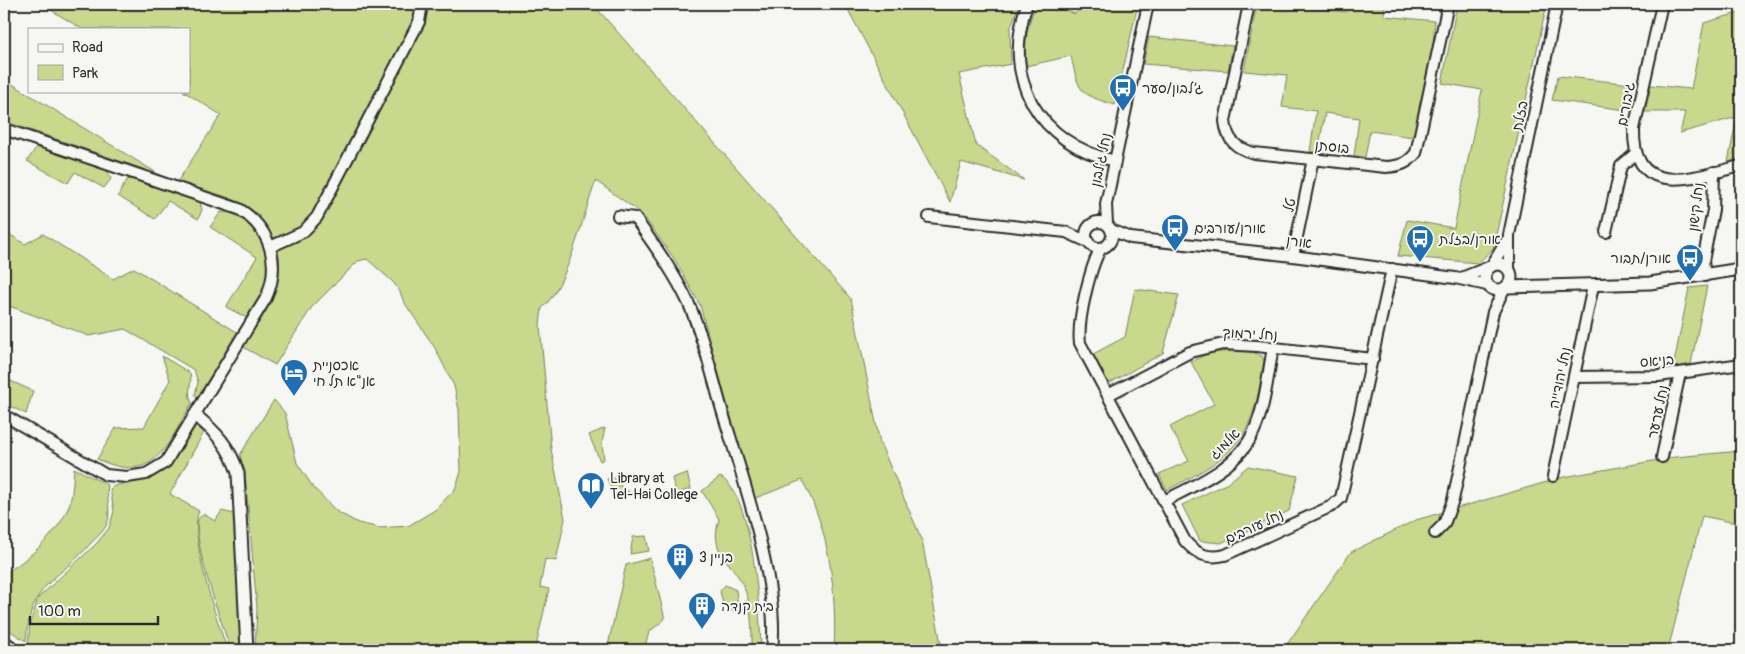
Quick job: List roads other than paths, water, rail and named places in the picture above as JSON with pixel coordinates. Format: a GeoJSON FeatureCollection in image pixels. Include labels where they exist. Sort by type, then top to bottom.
{"type":"FeatureCollection","features":[{"type":"Feature","properties":{"kind":"highway"},"geometry":{"type":"LineString","coordinates":[[4,645],[12,650]]}},
{"type":"Feature","properties":{"kind":"street"},"geometry":{"type":"LineString","coordinates":[[270,247],[303,232],[317,216],[419,22],[422,4]]}},
{"type":"Feature","properties":{"kind":"street"},"geometry":{"type":"LineString","coordinates":[[1027,4],[1020,29],[1018,61],[1023,84],[1033,105],[1043,121],[1065,140],[1090,154],[1115,161]]}},
{"type":"Feature","properties":{"kind":"street","name":"נחל ג'לבון"},"geometry":{"type":"LineString","coordinates":[[1109,227],[1106,204],[1148,4]]}},
{"type":"Feature","properties":{"kind":"street","name":"בוסתן"},"geometry":{"type":"LineString","coordinates":[[1249,4],[1225,121],[1227,134],[1233,143],[1242,150],[1386,167],[1398,166],[1408,162],[1416,153],[1448,4]]}},
{"type":"Feature","properties":{"kind":"street","name":"בזלת"},"geometry":{"type":"LineString","coordinates":[[1510,271],[1509,235],[1557,4]]}},
{"type":"Feature","properties":{"kind":"street","name":"גיבורים"},"geometry":{"type":"LineString","coordinates":[[1636,153],[1634,129],[1662,4]]}},
{"type":"Feature","properties":{"kind":"street"},"geometry":{"type":"LineString","coordinates":[[4,129],[239,209],[257,222],[270,247],[274,274],[266,298],[166,462],[146,474],[127,477],[106,475],[96,471],[4,415]]}},
{"type":"Feature","properties":{"kind":"street"},"geometry":{"type":"LineString","coordinates":[[1606,232],[1621,166],[1636,153],[1649,171],[1660,178],[1673,180],[1741,166]]}},
{"type":"Feature","properties":{"kind":"street","name":"טל"},"geometry":{"type":"LineString","coordinates":[[1293,256],[1313,159]]}},
{"type":"Feature","properties":{"kind":"street","name":"נחל קישון"},"geometry":{"type":"LineString","coordinates":[[1705,276],[1703,261],[1713,210],[1714,172]]}},
{"type":"Feature","properties":{"kind":"street","name":"נחל ג'לבון"},"geometry":{"type":"LineString","coordinates":[[1092,224],[1106,204]]}},
{"type":"Feature","properties":{"kind":"street"},"geometry":{"type":"LineString","coordinates":[[618,216],[635,218],[667,264],[688,302],[737,458],[761,547],[770,596],[774,637],[772,650]]}},
{"type":"Feature","properties":{"kind":"street"},"geometry":{"type":"LineString","coordinates":[[929,217],[1066,232],[1089,244],[1105,247],[1112,236],[1109,227],[1092,224],[1066,232]]}},
{"type":"Feature","properties":{"kind":"street"},"geometry":{"type":"LineString","coordinates":[[1089,244],[1086,232],[1092,224]]}},
{"type":"Feature","properties":{"kind":"street","name":"אורן"},"geometry":{"type":"LineString","coordinates":[[1109,227],[1124,236],[1138,239],[1392,269],[1455,278],[1489,286]]}},
{"type":"Feature","properties":{"kind":"street","name":"בזלת"},"geometry":{"type":"LineString","coordinates":[[1491,266],[1509,235]]}},
{"type":"Feature","properties":{"kind":"street","name":"אורן"},"geometry":{"type":"LineString","coordinates":[[1105,247],[1138,239]]}},
{"type":"Feature","properties":{"kind":"street","name":"נחל עורבים"},"geometry":{"type":"LineString","coordinates":[[1089,244],[1093,266]]}},
{"type":"Feature","properties":{"kind":"street","name":"נחל עורבים"},"geometry":{"type":"LineString","coordinates":[[1105,247],[1093,266],[1081,322],[1080,343],[1185,541],[1193,550],[1201,555],[1215,557],[1225,555],[1336,503],[1345,488],[1392,269]]}},
{"type":"Feature","properties":{"kind":"street"},"geometry":{"type":"LineString","coordinates":[[1493,312],[1489,286],[1485,278],[1491,266],[1503,265],[1510,271],[1546,285]]}},
{"type":"Feature","properties":{"kind":"street","name":"אורן"},"geometry":{"type":"LineString","coordinates":[[1455,278],[1473,275],[1491,266]]}},
{"type":"Feature","properties":{"kind":"street"},"geometry":{"type":"LineString","coordinates":[[1489,286],[1497,291],[1506,288],[1546,285],[1594,286],[1650,283],[1705,276],[1741,268]]}},
{"type":"Feature","properties":{"kind":"street"},"geometry":{"type":"LineString","coordinates":[[1435,533],[1444,524],[1454,500],[1493,312],[1511,281],[1510,271]]}},
{"type":"Feature","properties":{"kind":"street","name":"נחל יהודייה"},"geometry":{"type":"LineString","coordinates":[[1553,476],[1594,286]]}},
{"type":"Feature","properties":{"kind":"street","name":"נחל ירמוך"},"geometry":{"type":"LineString","coordinates":[[1108,395],[1190,352],[1206,348],[1237,344],[1373,359]]}},
{"type":"Feature","properties":{"kind":"street","name":"אלמוג"},"geometry":{"type":"LineString","coordinates":[[1164,501],[1209,478],[1242,451],[1256,427],[1273,348]]}},
{"type":"Feature","properties":{"kind":"street","name":"בניאס"},"geometry":{"type":"LineString","coordinates":[[1574,377],[1603,378],[1680,373],[1741,364]]}},
{"type":"Feature","properties":{"kind":"street","name":"נחל ערער"},"geometry":{"type":"LineString","coordinates":[[1662,457],[1680,373]]}},
{"type":"Feature","properties":{"kind":"street"},"geometry":{"type":"LineString","coordinates":[[195,415],[213,429],[228,447],[238,473],[246,650]]}},
{"type":"Feature","properties":{"kind":"place","name":"ג׳לבון/סער"},"geometry":{"type":"Point","coordinates":[1123,112]}},
{"type":"Feature","properties":{"kind":"place","name":"אורן/עורבים"},"geometry":{"type":"Point","coordinates":[1175,252]}},
{"type":"Feature","properties":{"kind":"place","name":"אורן/בזלת"},"geometry":{"type":"Point","coordinates":[1420,263]}},
{"type":"Feature","properties":{"kind":"place","name":"אורן/תבור"},"geometry":{"type":"Point","coordinates":[1690,282]}},
{"type":"Feature","properties":{"kind":"place","name":"אכסניית אנ\"א תל חי"},"geometry":{"type":"Point","coordinates":[294,397]}},
{"type":"Feature","properties":{"kind":"place","name":"Library at Tel-Hai College"},"geometry":{"type":"Point","coordinates":[591,510]}},
{"type":"Feature","properties":{"kind":"place","name":"בניין 3"},"geometry":{"type":"Point","coordinates":[680,581]}},
{"type":"Feature","properties":{"kind":"place","name":"בית קנדה"},"geometry":{"type":"Point","coordinates":[702,630]}}]}
